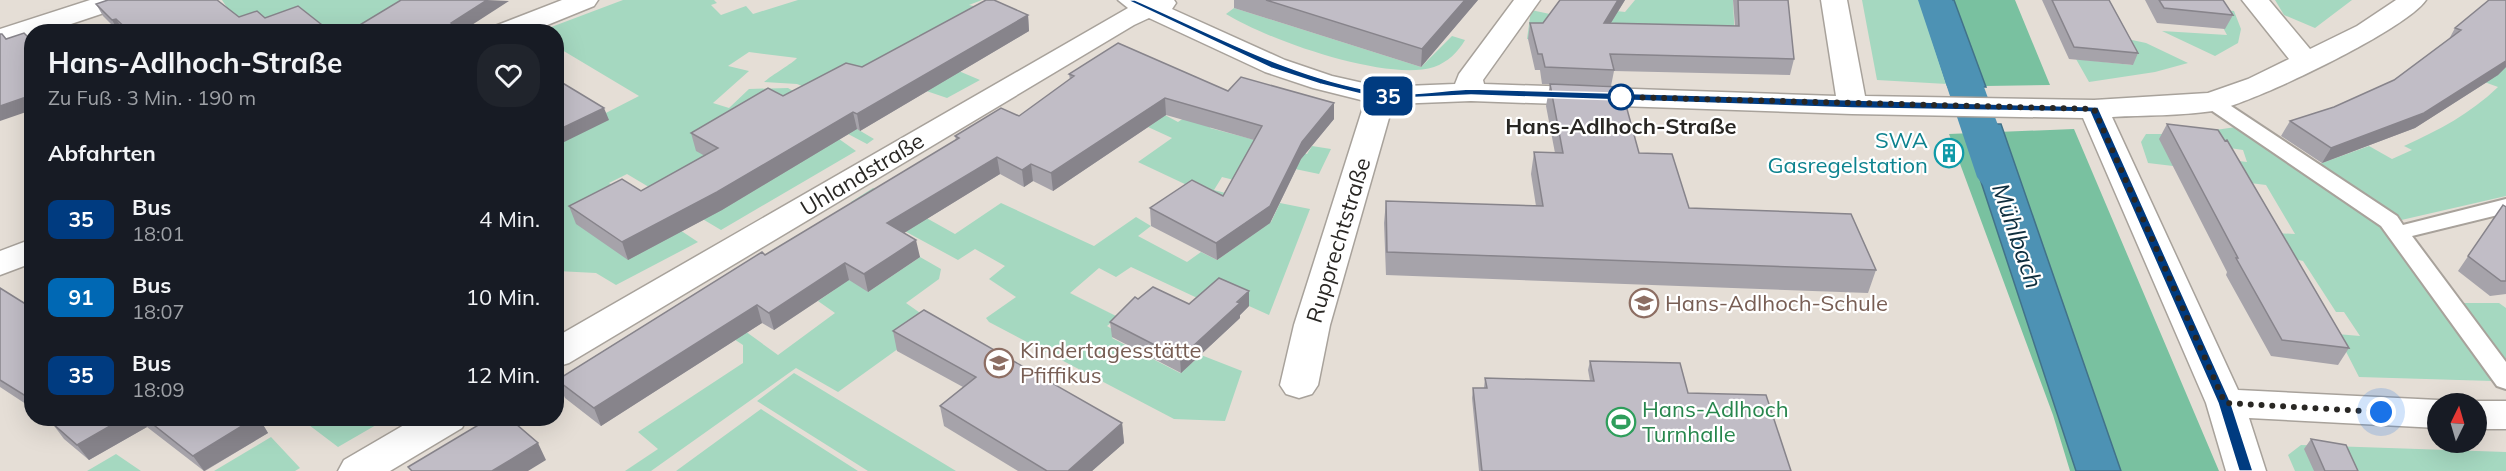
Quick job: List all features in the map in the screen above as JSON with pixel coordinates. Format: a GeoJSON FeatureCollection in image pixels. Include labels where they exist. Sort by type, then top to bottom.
{"type":"FeatureCollection","features":[{"type":"Feature","properties":{"kind":"street"},"geometry":{"type":"LineString","coordinates":[[43,24],[116,0]]}},
{"type":"Feature","properties":{"kind":"street"},"geometry":{"type":"LineString","coordinates":[[525,24],[585,0]]}},
{"type":"Feature","properties":{"kind":"street"},"geometry":{"type":"LineString","coordinates":[[1471,92],[1469,80],[1527,0]]}},
{"type":"Feature","properties":{"kind":"street"},"geometry":{"type":"LineString","coordinates":[[1834,0],[1852,105]]}},
{"type":"Feature","properties":{"kind":"street"},"geometry":{"type":"LineString","coordinates":[[2255,0],[2305,61]]}},
{"type":"Feature","properties":{"kind":"street"},"geometry":{"type":"LineString","coordinates":[[1150,3],[1275,66],[1323,82],[1381,96],[1471,92],[1852,105],[2094,109],[2212,102],[2258,85],[2367,32],[2386,21],[2413,0]]}},
{"type":"Feature","properties":{"kind":"street","name":"Uhlandstraße"},"geometry":{"type":"LineString","coordinates":[[564,349],[1150,3]]}},
{"type":"Feature","properties":{"kind":"street"},"geometry":{"type":"LineString","coordinates":[[0,38],[24,30]]}},
{"type":"Feature","properties":{"kind":"street","name":"Rupprechtstraße"},"geometry":{"type":"LineString","coordinates":[[1299,385],[1312,325],[1381,96]]}},
{"type":"Feature","properties":{"kind":"street"},"geometry":{"type":"LineString","coordinates":[[2094,109],[2225,403],[2246,471]]}},
{"type":"Feature","properties":{"kind":"street"},"geometry":{"type":"LineString","coordinates":[[0,264],[24,254]]}},
{"type":"Feature","properties":{"kind":"street"},"geometry":{"type":"LineString","coordinates":[[2225,403],[2427,413]]}},
{"type":"Feature","properties":{"kind":"street"},"geometry":{"type":"LineString","coordinates":[[2487,415],[2506,415]]}},
{"type":"Feature","properties":{"kind":"street"},"geometry":{"type":"LineString","coordinates":[[358,471],[434,426]]}},
{"type":"Feature","properties":{"kind":"lane"},"geometry":{"type":"LineString","coordinates":[[2212,102],[2389,220],[2506,380]]}},
{"type":"Feature","properties":{"kind":"lane"},"geometry":{"type":"LineString","coordinates":[[2398,233],[2506,206]]}},
{"type":"Feature","properties":{"kind":"green space"},"geometry":{"type":"Polygon","coordinates":[[[222,0],[419,0],[400,24],[200,24],[228,9],[222,0]]]}},
{"type":"Feature","properties":{"kind":"green space"},"geometry":{"type":"Polygon","coordinates":[[[623,0],[714,0],[717,3],[711,5],[721,15],[746,6],[753,14],[798,0],[982,0],[969,5],[987,9],[946,39],[919,35],[902,47],[980,80],[947,98],[903,83],[812,90],[797,84],[764,82],[797,58],[749,52],[728,66],[749,71],[713,103],[729,108],[749,89],[788,88],[874,139],[867,144],[784,100],[856,151],[721,230],[627,174],[609,183],[698,242],[616,285],[596,273],[564,271],[564,141],[600,116],[639,96],[564,51],[564,24],[559,24],[623,0]]]}},
{"type":"Feature","properties":{"kind":"green space"},"geometry":{"type":"Polygon","coordinates":[[[1635,0],[1733,0],[1735,42],[1527,39],[1531,10],[1583,21],[1591,8],[1625,12],[1635,0]]]}},
{"type":"Feature","properties":{"kind":"green space"},"geometry":{"type":"Polygon","coordinates":[[[1862,0],[1920,0],[1947,84],[1877,80],[1862,0]]]}},
{"type":"Feature","properties":{"kind":"green space"},"geometry":{"type":"Polygon","coordinates":[[[1954,0],[2015,0],[2050,85],[1985,86],[1954,0]]]}},
{"type":"Feature","properties":{"kind":"green space"},"geometry":{"type":"Polygon","coordinates":[[[2275,0],[2352,0],[2315,28],[2284,15],[2275,0]]]}},
{"type":"Feature","properties":{"kind":"green space"},"geometry":{"type":"Polygon","coordinates":[[[1234,8],[1421,67],[1452,36],[1465,40],[1452,56],[1434,67],[1413,70],[1387,69],[1328,56],[1269,35],[1226,14],[1234,8]]]}},
{"type":"Feature","properties":{"kind":"green space"},"geometry":{"type":"Polygon","coordinates":[[[2213,9],[2234,11],[2241,29],[2238,43],[2215,56],[2162,31],[2227,35],[2213,9]]]}},
{"type":"Feature","properties":{"kind":"green space"},"geometry":{"type":"Polygon","coordinates":[[[2118,37],[2146,43],[2188,63],[2155,72],[2089,82],[2076,59],[2132,65],[2118,37]]]}},
{"type":"Feature","properties":{"kind":"green space"},"geometry":{"type":"Polygon","coordinates":[[[2506,65],[2506,196],[2397,221],[2319,164],[2369,146],[2392,159],[2412,150],[2404,146],[2454,121],[2487,97],[2498,87],[2479,80],[2506,65]]]}},
{"type":"Feature","properties":{"kind":"green space"},"geometry":{"type":"Polygon","coordinates":[[[1223,91],[1210,128],[1307,154],[1312,146],[1331,149],[1319,174],[1248,159],[1234,180],[1222,177],[1214,190],[1233,195],[1231,200],[1189,186],[1138,162],[1172,138],[1148,127],[1165,115],[1178,122],[1223,91]]]}},
{"type":"Feature","properties":{"kind":"green space"},"geometry":{"type":"Polygon","coordinates":[[[2236,127],[2381,221],[2493,381],[2359,377],[2337,334],[2360,336],[2344,312],[2336,312],[2303,261],[2290,258],[2275,233],[2295,234],[2266,185],[2234,181],[2221,159],[2247,162],[2243,150],[2210,145],[2173,166],[2148,163],[2141,142],[2146,134],[2188,134],[2236,127]]]}},
{"type":"Feature","properties":{"kind":"green space"},"geometry":{"type":"Polygon","coordinates":[[[2074,129],[2219,471],[2070,471],[2053,415],[1949,134],[2074,129]]]}},
{"type":"Feature","properties":{"kind":"green space"},"geometry":{"type":"Polygon","coordinates":[[[873,188],[955,234],[1001,203],[1094,246],[1136,217],[1151,226],[1138,236],[1187,262],[1201,252],[1217,260],[1271,222],[1280,203],[1310,209],[1269,315],[1249,306],[1208,303],[1131,267],[1116,277],[1099,268],[1070,293],[1118,317],[1107,326],[1117,332],[1112,338],[1180,373],[1201,355],[1242,371],[1225,421],[1174,419],[989,322],[986,318],[1016,297],[989,279],[1005,266],[975,249],[958,260],[851,202],[873,188]]]}},
{"type":"Feature","properties":{"kind":"green space"},"geometry":{"type":"Polygon","coordinates":[[[804,231],[821,241],[868,292],[920,257],[941,269],[939,279],[906,303],[950,334],[913,338],[838,392],[796,368],[651,471],[625,471],[658,449],[638,432],[743,363],[743,345],[684,306],[698,297],[778,355],[835,313],[818,301],[834,290],[771,251],[804,231]]]}},
{"type":"Feature","properties":{"kind":"green space"},"geometry":{"type":"Polygon","coordinates":[[[2460,303],[2499,303],[2506,308],[2506,361],[2460,303]]]}},
{"type":"Feature","properties":{"kind":"green space"},"geometry":{"type":"Polygon","coordinates":[[[794,373],[956,471],[868,471],[757,401],[794,373]]]}},
{"type":"Feature","properties":{"kind":"green space"},"geometry":{"type":"Polygon","coordinates":[[[761,409],[858,471],[676,471],[761,409]]]}},
{"type":"Feature","properties":{"kind":"green space"},"geometry":{"type":"Polygon","coordinates":[[[310,426],[374,426],[338,447],[310,426]]]}},
{"type":"Feature","properties":{"kind":"green space"},"geometry":{"type":"Polygon","coordinates":[[[271,437],[300,468],[295,471],[214,471],[271,437]]]}},
{"type":"Feature","properties":{"kind":"green space"},"geometry":{"type":"Polygon","coordinates":[[[2301,445],[2427,449],[2427,453],[2506,452],[2506,471],[2295,471],[2288,455],[2301,445]]]}},
{"type":"Feature","properties":{"kind":"green space"},"geometry":{"type":"Polygon","coordinates":[[[116,454],[141,471],[87,471],[116,454]]]}},
{"type":"Feature","properties":{"kind":"water"},"geometry":{"type":"Polygon","coordinates":[[[1920,0],[1954,0],[1986,87],[1948,87],[1920,0]]]}},
{"type":"Feature","properties":{"kind":"water"},"geometry":{"type":"Polygon","coordinates":[[[1962,124],[2001,124],[2121,471],[2076,471],[1962,124]]]}},
{"type":"Feature","properties":{"kind":"building"},"geometry":{"type":"Polygon","coordinates":[[[108,0],[217,0],[239,17],[257,11],[265,18],[298,6],[321,24],[121,24],[116,19],[112,20],[96,4],[108,0]]]}},
{"type":"Feature","properties":{"kind":"building"},"geometry":{"type":"Polygon","coordinates":[[[401,0],[487,0],[452,24],[361,24],[401,0]]]}},
{"type":"Feature","properties":{"kind":"building"},"geometry":{"type":"Polygon","coordinates":[[[986,0],[994,0],[1028,15],[857,114],[853,112],[717,192],[622,242],[569,206],[622,179],[641,191],[718,148],[691,133],[768,88],[783,96],[846,63],[862,67],[986,0]]]}},
{"type":"Feature","properties":{"kind":"building"},"geometry":{"type":"Polygon","coordinates":[[[1266,0],[1465,0],[1422,49],[1266,0]]]}},
{"type":"Feature","properties":{"kind":"building"},"geometry":{"type":"Polygon","coordinates":[[[1560,0],[1618,0],[1604,23],[1739,26],[1738,0],[1788,0],[1794,59],[1610,54],[1614,70],[1545,67],[1542,54],[1538,54],[1530,23],[1543,23],[1560,0]]]}},
{"type":"Feature","properties":{"kind":"building"},"geometry":{"type":"Polygon","coordinates":[[[2052,0],[2109,0],[2138,53],[2074,47],[2052,0]]]}},
{"type":"Feature","properties":{"kind":"building"},"geometry":{"type":"Polygon","coordinates":[[[2159,0],[2223,0],[2233,15],[2164,8],[2159,0]]]}},
{"type":"Feature","properties":{"kind":"building"},"geometry":{"type":"Polygon","coordinates":[[[2489,0],[2506,0],[2506,61],[2424,113],[2331,148],[2290,121],[2334,107],[2394,80],[2461,30],[2455,28],[2489,0]]]}},
{"type":"Feature","properties":{"kind":"building"},"geometry":{"type":"Polygon","coordinates":[[[24,33],[24,98],[0,106],[0,34],[6,39],[24,33]]]}},
{"type":"Feature","properties":{"kind":"building"},"geometry":{"type":"Polygon","coordinates":[[[1118,43],[1228,91],[1241,77],[1334,103],[1302,142],[1270,206],[1216,243],[1150,208],[1192,180],[1223,196],[1262,126],[1165,98],[1051,173],[1031,164],[1022,170],[997,157],[887,223],[916,240],[864,274],[845,263],[769,313],[757,305],[594,408],[564,385],[564,376],[762,252],[765,255],[959,138],[955,136],[1001,108],[1019,116],[1074,76],[1069,74],[1118,43]]]}},
{"type":"Feature","properties":{"kind":"building"},"geometry":{"type":"Polygon","coordinates":[[[564,84],[604,108],[564,127],[564,84]]]}},
{"type":"Feature","properties":{"kind":"building"},"geometry":{"type":"Polygon","coordinates":[[[1550,84],[1621,87],[1639,153],[1672,154],[1689,208],[1851,214],[1876,270],[1387,252],[1386,201],[1543,206],[1534,152],[1563,153],[1550,84]]]}},
{"type":"Feature","properties":{"kind":"building"},"geometry":{"type":"Polygon","coordinates":[[[2167,124],[2218,130],[2225,141],[2227,140],[2349,348],[2282,340],[2236,258],[2238,258],[2167,124]]]}},
{"type":"Feature","properties":{"kind":"building"},"geometry":{"type":"Polygon","coordinates":[[[2503,205],[2506,207],[2506,281],[2501,281],[2468,256],[2503,205]]]}},
{"type":"Feature","properties":{"kind":"building"},"geometry":{"type":"Polygon","coordinates":[[[1219,278],[1249,291],[1237,302],[1240,303],[1180,358],[1110,322],[1135,297],[1138,299],[1153,287],[1189,304],[1219,278]]]}},
{"type":"Feature","properties":{"kind":"building"},"geometry":{"type":"Polygon","coordinates":[[[0,288],[24,303],[24,395],[0,380],[0,288]]]}},
{"type":"Feature","properties":{"kind":"building"},"geometry":{"type":"Polygon","coordinates":[[[924,310],[1122,423],[1068,471],[1047,471],[940,406],[976,377],[893,331],[924,310]]]}},
{"type":"Feature","properties":{"kind":"building","name":"Hans-Adlhoch Turnhalle"},"geometry":{"type":"Polygon","coordinates":[[[1590,361],[1680,363],[1688,393],[1766,395],[1791,471],[1482,471],[1473,388],[1487,388],[1485,378],[1594,381],[1590,361]]]}},
{"type":"Feature","properties":{"kind":"building"},"geometry":{"type":"Polygon","coordinates":[[[55,426],[110,426],[77,445],[55,426]]]}},
{"type":"Feature","properties":{"kind":"building"},"geometry":{"type":"Polygon","coordinates":[[[155,426],[242,426],[193,456],[155,426]]]}},
{"type":"Feature","properties":{"kind":"building"},"geometry":{"type":"Polygon","coordinates":[[[477,426],[518,426],[538,443],[492,471],[412,471],[408,467],[477,426]]]}},
{"type":"Feature","properties":{"kind":"building"},"geometry":{"type":"Polygon","coordinates":[[[2311,439],[2346,445],[2358,471],[2325,471],[2311,439]]]}},
{"type":"Feature","properties":{"kind":"waterway","name":"Mühlbach"},"geometry":{"type":"LineString","coordinates":[[1935,0],[1997,177]]}},
{"type":"Feature","properties":{"kind":"bus line","name":"35"},"geometry":{"type":"LineString","coordinates":[[1131,0],[1275,66],[1323,82],[1381,96],[1471,92],[1852,105],[2094,109],[2225,403],[2246,471]]}},
{"type":"Feature","properties":{"kind":"place","name":"Hans-Adlhoch-Straße"},"geometry":{"type":"Point","coordinates":[1621,97]}},
{"type":"Feature","properties":{"kind":"place","name":"SWA Gasregelstation"},"geometry":{"type":"Point","coordinates":[1949,153]}},
{"type":"Feature","properties":{"kind":"place","name":"Hans-Adlhoch-Schule"},"geometry":{"type":"Point","coordinates":[1644,303]}},
{"type":"Feature","properties":{"kind":"place","name":"Kindertagesstätte Pfiffikus"},"geometry":{"type":"Point","coordinates":[999,363]}},
{"type":"Feature","properties":{"kind":"place","name":"Hans-Adlhoch Turnhalle"},"geometry":{"type":"Point","coordinates":[1621,422]}},
{"type":"Feature","properties":{"kind":"route"},"geometry":{"type":"LineString","coordinates":[[1621,97],[1852,105],[2094,109],[2225,403],[2381,412]]}}]}
